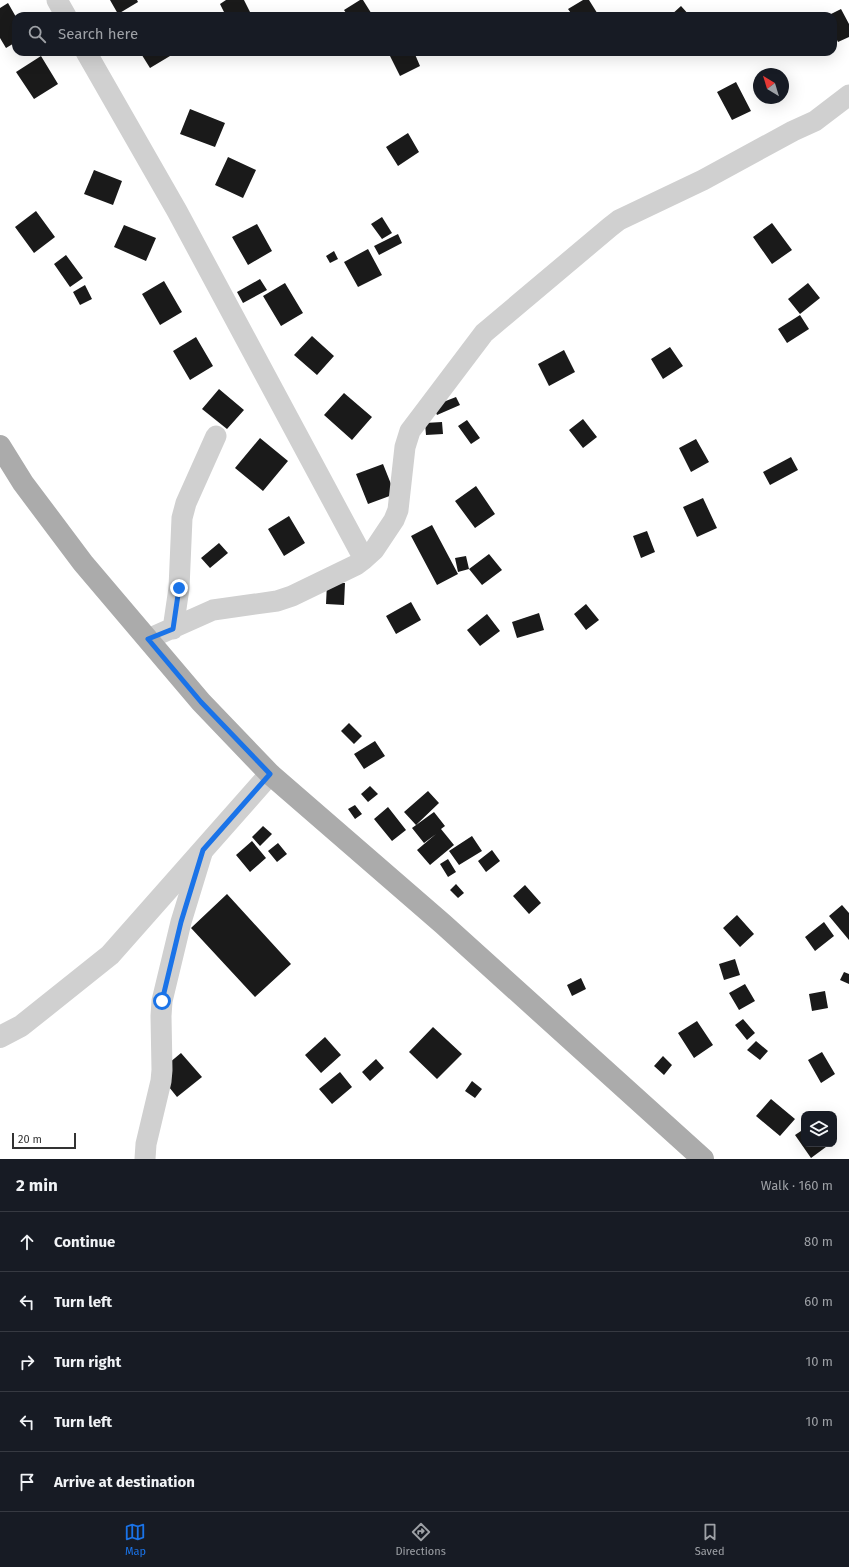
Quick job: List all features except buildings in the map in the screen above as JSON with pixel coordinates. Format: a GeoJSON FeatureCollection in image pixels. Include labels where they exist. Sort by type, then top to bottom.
{"type":"FeatureCollection","features":[{"type":"Feature","properties":{"kind":"main road"},"geometry":{"type":"LineString","coordinates":[[0,446],[23,483],[83,562],[201,702],[270,774],[443,924],[703,1159]]}},
{"type":"Feature","properties":{"kind":"street"},"geometry":{"type":"LineString","coordinates":[[56,0],[64,12]]}},
{"type":"Feature","properties":{"kind":"street"},"geometry":{"type":"LineString","coordinates":[[88,56],[177,211],[364,559]]}},
{"type":"Feature","properties":{"kind":"street"},"geometry":{"type":"LineString","coordinates":[[148,639],[214,610],[277,601],[288,598],[356,565],[364,559],[374,550],[394,520],[398,510],[405,447],[410,432],[477,340],[484,333],[619,220],[703,180],[793,131],[815,121],[849,95]]}},
{"type":"Feature","properties":{"kind":"street"},"geometry":{"type":"LineString","coordinates":[[173,629],[179,584],[182,518],[186,503],[216,436]]}},
{"type":"Feature","properties":{"kind":"street"},"geometry":{"type":"LineString","coordinates":[[0,1038],[21,1026],[110,955],[270,774]]}},
{"type":"Feature","properties":{"kind":"street"},"geometry":{"type":"LineString","coordinates":[[145,1159],[146,1144],[161,1081],[162,1001],[181,922],[203,850]]}},
{"type":"Feature","properties":{"kind":"route"},"geometry":{"type":"LineString","coordinates":[[162,1001],[181,922],[203,850],[270,774],[201,702],[148,639],[173,629],[179,588]]}}]}
